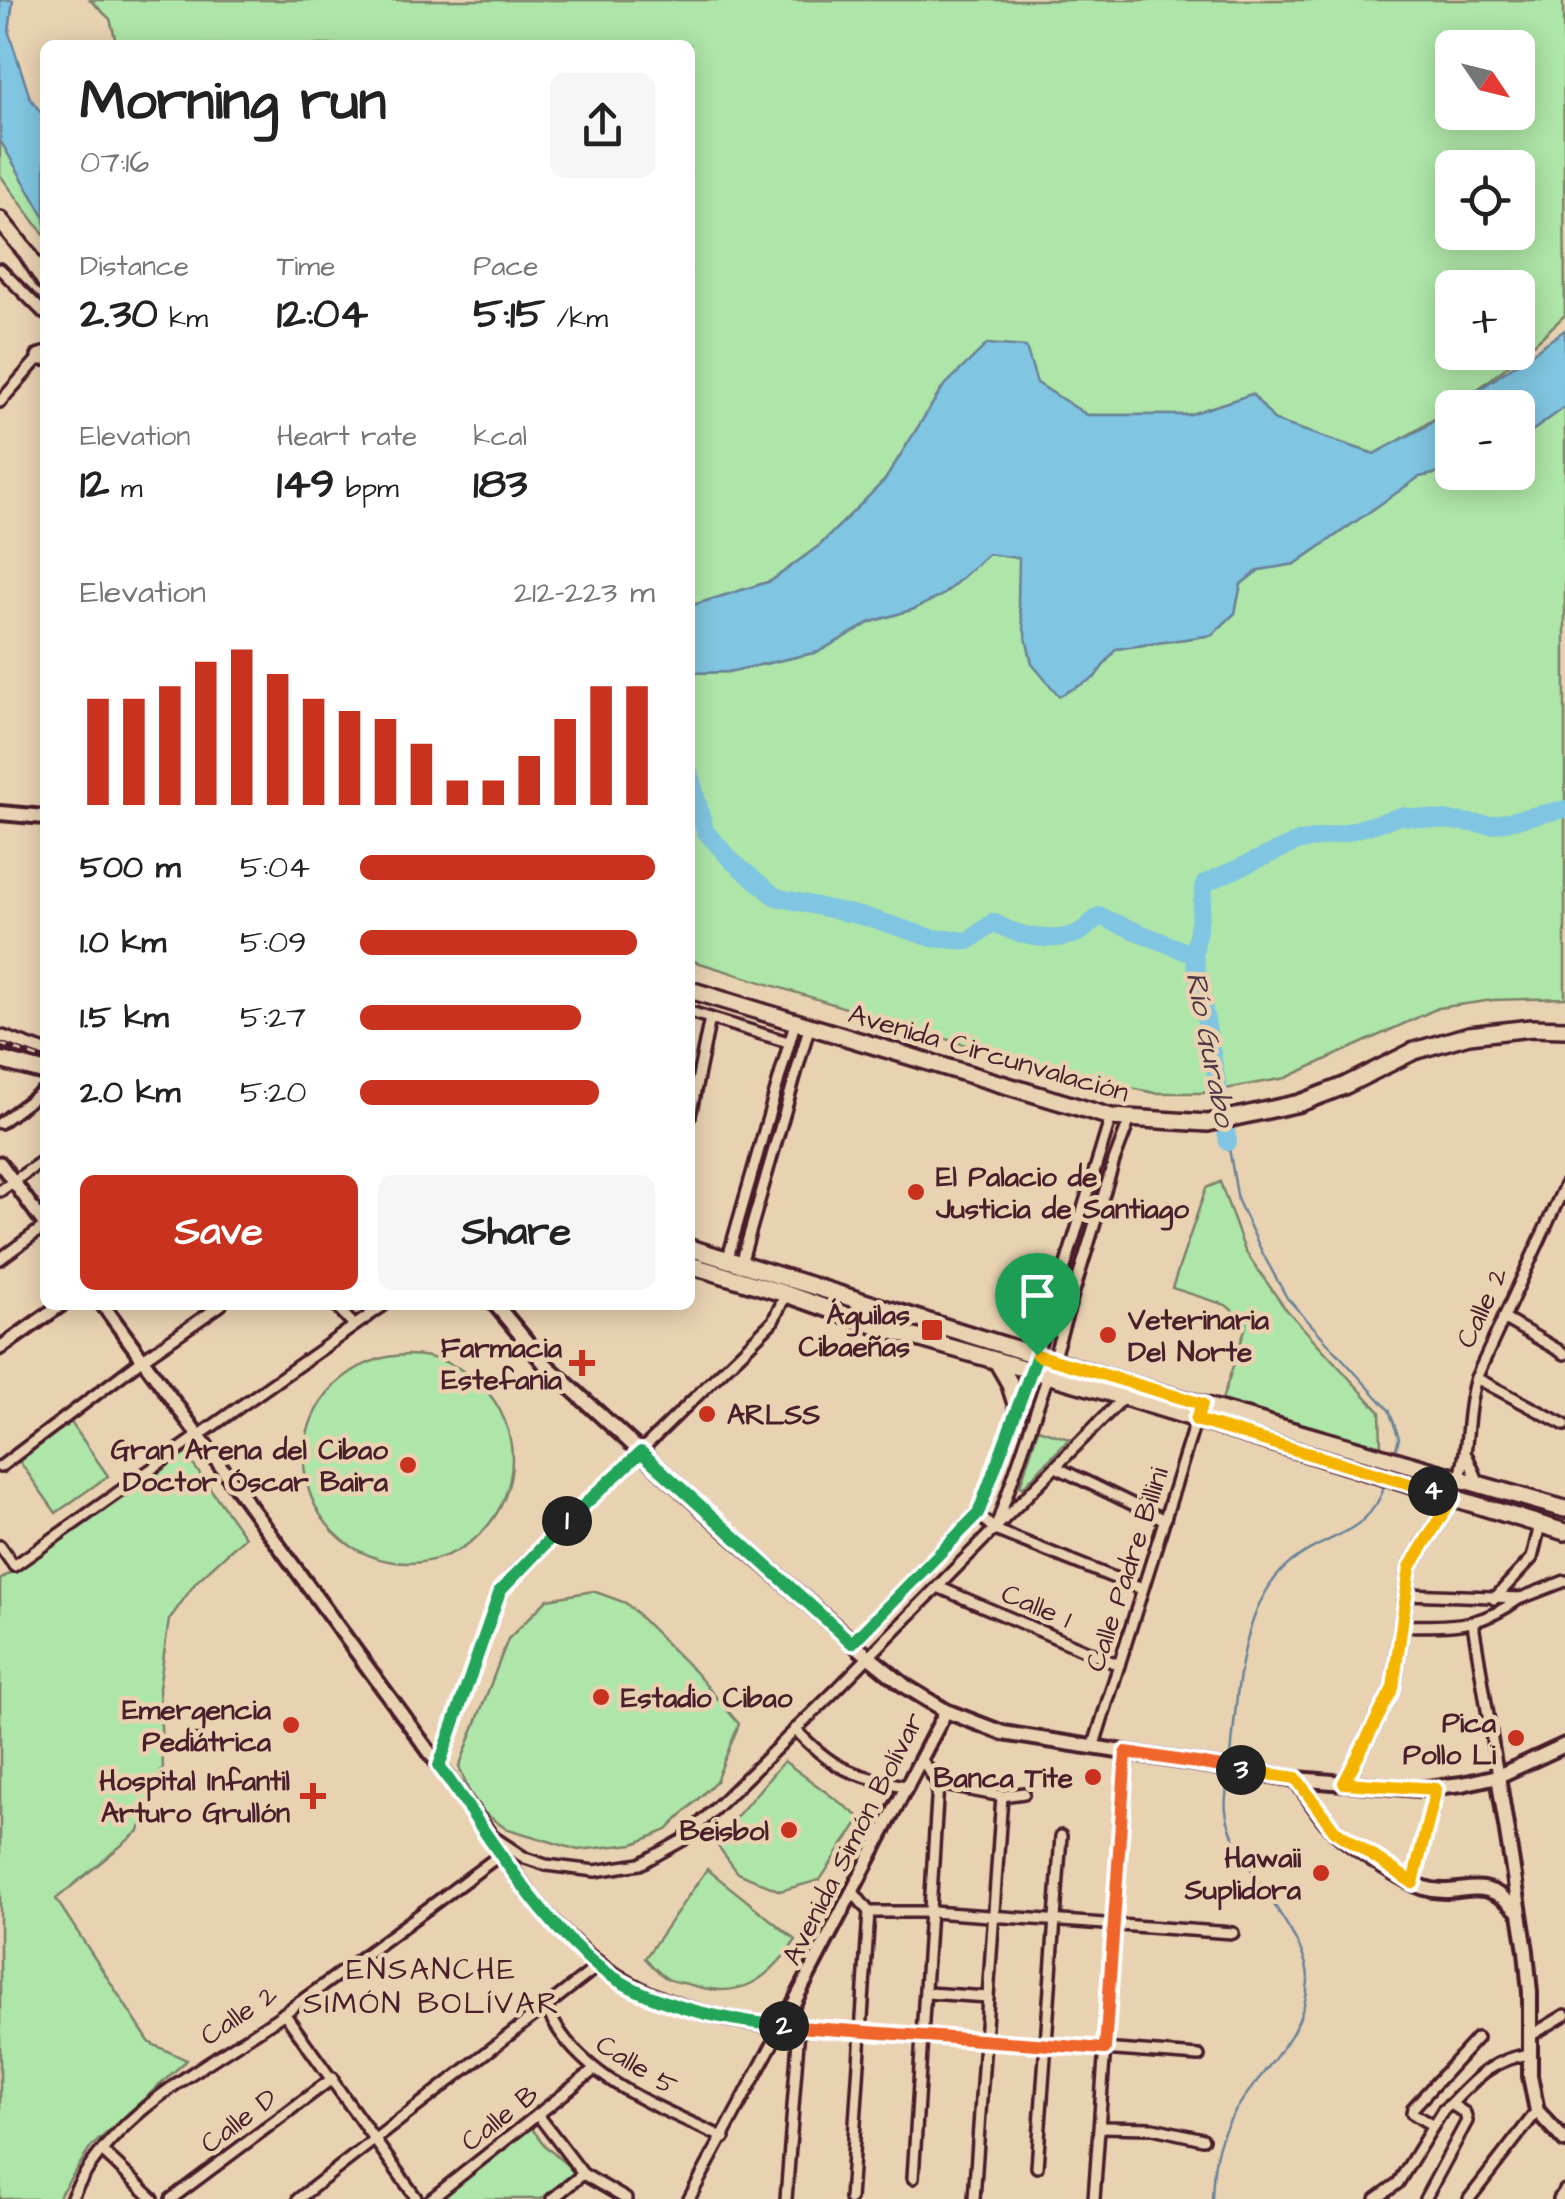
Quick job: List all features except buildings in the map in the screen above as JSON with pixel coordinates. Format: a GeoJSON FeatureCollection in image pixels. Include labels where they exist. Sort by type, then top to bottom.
{"type":"FeatureCollection","features":[{"type":"Feature","properties":{"kind":"main road"},"geometry":{"type":"LineString","coordinates":[[0,220],[40,273]]}},
{"type":"Feature","properties":{"kind":"main road"},"geometry":{"type":"LineString","coordinates":[[0,814],[40,817]]}},
{"type":"Feature","properties":{"kind":"main road","name":"Avenida Circunvalación"},"geometry":{"type":"LineString","coordinates":[[695,992],[1111,1117],[1208,1124],[1261,1113],[1344,1086],[1414,1051],[1469,1035],[1531,1028],[1565,1029]]}},
{"type":"Feature","properties":{"kind":"main road"},"geometry":{"type":"LineString","coordinates":[[0,1038],[40,1052]]}},
{"type":"Feature","properties":{"kind":"main road"},"geometry":{"type":"LineString","coordinates":[[0,1060],[40,1071]]}},
{"type":"Feature","properties":{"kind":"main road"},"geometry":{"type":"LineString","coordinates":[[695,1250],[786,1294],[879,1328],[1124,1397],[1199,1412]]}},
{"type":"Feature","properties":{"kind":"main road"},"geometry":{"type":"LineString","coordinates":[[695,1265],[732,1269],[1054,1360],[1199,1412],[1358,1459],[1409,1483],[1565,1532]]}},
{"type":"Feature","properties":{"kind":"main road"},"geometry":{"type":"LineString","coordinates":[[500,1310],[546,1365],[852,1643],[906,1686],[946,1711],[1003,1733],[1093,1748],[1296,1778],[1436,1789],[1498,1776],[1565,1746]]}},
{"type":"Feature","properties":{"kind":"main road"},"geometry":{"type":"LineString","coordinates":[[998,1363],[1018,1410]]}},
{"type":"Feature","properties":{"kind":"main road"},"geometry":{"type":"LineString","coordinates":[[1358,1459],[1413,1466],[1565,1509]]}},
{"type":"Feature","properties":{"kind":"main road"},"geometry":{"type":"LineString","coordinates":[[1498,1776],[1528,1979],[1530,2054],[1537,2111],[1565,2142]]}},
{"type":"Feature","properties":{"kind":"main road"},"geometry":{"type":"LineString","coordinates":[[1296,1778],[1334,1830],[1413,1883],[1429,1890],[1483,1888],[1507,1899],[1519,1912]]}},
{"type":"Feature","properties":{"kind":"street"},"geometry":{"type":"LineString","coordinates":[[0,269],[40,309]]}},
{"type":"Feature","properties":{"kind":"street"},"geometry":{"type":"LineString","coordinates":[[2,396],[40,358]]}},
{"type":"Feature","properties":{"kind":"street"},"geometry":{"type":"LineString","coordinates":[[695,1014],[788,1042]]}},
{"type":"Feature","properties":{"kind":"street"},"geometry":{"type":"LineString","coordinates":[[695,1092],[710,1018]]}},
{"type":"Feature","properties":{"kind":"street"},"geometry":{"type":"LineString","coordinates":[[732,1269],[788,1042],[802,1025]]}},
{"type":"Feature","properties":{"kind":"street"},"geometry":{"type":"LineString","coordinates":[[732,1269],[802,1025]]}},
{"type":"Feature","properties":{"kind":"street"},"geometry":{"type":"LineString","coordinates":[[0,1123],[40,1093]]}},
{"type":"Feature","properties":{"kind":"street"},"geometry":{"type":"LineString","coordinates":[[852,1643],[978,1514],[1037,1355],[1111,1117]]}},
{"type":"Feature","properties":{"kind":"street"},"geometry":{"type":"LineString","coordinates":[[995,1530],[1054,1360],[1130,1119]]}},
{"type":"Feature","properties":{"kind":"street"},"geometry":{"type":"LineString","coordinates":[[0,1163],[40,1219]]}},
{"type":"Feature","properties":{"kind":"street"},"geometry":{"type":"LineString","coordinates":[[0,1191],[40,1163]]}},
{"type":"Feature","properties":{"kind":"street","name":"Calle 2"},"geometry":{"type":"LineString","coordinates":[[1459,1481],[1467,1456],[1470,1396],[1476,1378],[1561,1206],[1565,1186]]}},
{"type":"Feature","properties":{"kind":"street"},"geometry":{"type":"LineString","coordinates":[[0,1259],[40,1230]]}},
{"type":"Feature","properties":{"kind":"street"},"geometry":{"type":"LineString","coordinates":[[439,1766],[500,1591],[773,1321],[786,1294]]}},
{"type":"Feature","properties":{"kind":"street"},"geometry":{"type":"LineString","coordinates":[[0,1348],[54,1310]]}},
{"type":"Feature","properties":{"kind":"street"},"geometry":{"type":"LineString","coordinates":[[107,1310],[546,1916],[598,1966],[631,1986],[683,2008],[782,2026],[1199,2056]]}},
{"type":"Feature","properties":{"kind":"street"},"geometry":{"type":"LineString","coordinates":[[0,1466],[214,1310]]}},
{"type":"Feature","properties":{"kind":"street"},"geometry":{"type":"LineString","coordinates":[[340,1310],[354,1325]]}},
{"type":"Feature","properties":{"kind":"street"},"geometry":{"type":"LineString","coordinates":[[0,1546],[14,1566],[376,1310]]}},
{"type":"Feature","properties":{"kind":"street"},"geometry":{"type":"LineString","coordinates":[[1503,1318],[1565,1354]]}},
{"type":"Feature","properties":{"kind":"street"},"geometry":{"type":"LineString","coordinates":[[1476,1378],[1561,1424],[1565,1409]]}},
{"type":"Feature","properties":{"kind":"street"},"geometry":{"type":"LineString","coordinates":[[490,1835],[525,1858],[546,1865],[596,1871],[640,1864],[683,1840],[1124,1397]]}},
{"type":"Feature","properties":{"kind":"street","name":"Calle Padre Billini"},"geometry":{"type":"LineString","coordinates":[[1093,1748],[1199,1412]]}},
{"type":"Feature","properties":{"kind":"street","name":"Calle 2"},"geometry":{"type":"LineString","coordinates":[[1467,1456],[1481,1486]]}},
{"type":"Feature","properties":{"kind":"street"},"geometry":{"type":"LineString","coordinates":[[1056,1467],[1166,1520]]}},
{"type":"Feature","properties":{"kind":"street"},"geometry":{"type":"LineString","coordinates":[[1344,1783],[1393,1688],[1410,1567],[1453,1497]]}},
{"type":"Feature","properties":{"kind":"street"},"geometry":{"type":"LineString","coordinates":[[978,1514],[995,1530],[1142,1589]]}},
{"type":"Feature","properties":{"kind":"street"},"geometry":{"type":"LineString","coordinates":[[1494,1599],[1532,1558],[1540,1526]]}},
{"type":"Feature","properties":{"kind":"street"},"geometry":{"type":"LineString","coordinates":[[1400,1626],[1473,1624],[1500,1613],[1521,1598],[1565,1581]]}},
{"type":"Feature","properties":{"kind":"street","name":"Calle 1"},"geometry":{"type":"LineString","coordinates":[[938,1587],[1118,1665]]}},
{"type":"Feature","properties":{"kind":"street"},"geometry":{"type":"LineString","coordinates":[[1406,1594],[1521,1598]]}},
{"type":"Feature","properties":{"kind":"street"},"geometry":{"type":"LineString","coordinates":[[1473,1624],[1498,1776]]}},
{"type":"Feature","properties":{"kind":"street","name":"Avenida Simón Bolívar"},"geometry":{"type":"LineString","coordinates":[[690,2199],[854,1893],[946,1711]]}},
{"type":"Feature","properties":{"kind":"street"},"geometry":{"type":"LineString","coordinates":[[795,1729],[821,1757],[840,1770],[908,1787]]}},
{"type":"Feature","properties":{"kind":"street"},"geometry":{"type":"LineString","coordinates":[[1094,2199],[1126,1752]]}},
{"type":"Feature","properties":{"kind":"street"},"geometry":{"type":"LineString","coordinates":[[913,2178],[938,1784],[922,1760]]}},
{"type":"Feature","properties":{"kind":"street"},"geometry":{"type":"LineString","coordinates":[[938,1784],[1002,1796],[1024,1793]]}},
{"type":"Feature","properties":{"kind":"street"},"geometry":{"type":"LineString","coordinates":[[1413,1883],[1436,1789]]}},
{"type":"Feature","properties":{"kind":"street"},"geometry":{"type":"LineString","coordinates":[[974,2199],[1002,1796]]}},
{"type":"Feature","properties":{"kind":"street"},"geometry":{"type":"LineString","coordinates":[[1038,2167],[1062,1836]]}},
{"type":"Feature","properties":{"kind":"street","name":"Calle 2"},"geometry":{"type":"LineString","coordinates":[[71,2199],[102,2151],[144,2110],[502,1854]]}},
{"type":"Feature","properties":{"kind":"street"},"geometry":{"type":"LineString","coordinates":[[850,2199],[869,1912],[854,1893]]}},
{"type":"Feature","properties":{"kind":"street"},"geometry":{"type":"LineString","coordinates":[[869,1912],[932,1912],[1233,1933]]}},
{"type":"Feature","properties":{"kind":"street"},"geometry":{"type":"LineString","coordinates":[[298,2199],[598,1966]]}},
{"type":"Feature","properties":{"kind":"street"},"geometry":{"type":"LineString","coordinates":[[927,1993],[988,1997]]}},
{"type":"Feature","properties":{"kind":"street","name":"Calle 5"},"geometry":{"type":"LineString","coordinates":[[546,2007],[562,2036],[594,2070],[724,2138]]}},
{"type":"Feature","properties":{"kind":"street"},"geometry":{"type":"LineString","coordinates":[[284,2013],[417,2199]]}},
{"type":"Feature","properties":{"kind":"street"},"geometry":{"type":"LineString","coordinates":[[1530,2036],[1565,2015]]}},
{"type":"Feature","properties":{"kind":"street"},"geometry":{"type":"LineString","coordinates":[[786,2199],[799,2028]]}},
{"type":"Feature","properties":{"kind":"street"},"geometry":{"type":"LineString","coordinates":[[1432,2126],[1412,2113],[1412,2108],[1477,2038]]}},
{"type":"Feature","properties":{"kind":"street"},"geometry":{"type":"LineString","coordinates":[[1376,2199],[1398,2183],[1432,2126],[1493,2064],[1530,2054]]}},
{"type":"Feature","properties":{"kind":"street","name":"Calle B"},"geometry":{"type":"LineString","coordinates":[[431,2199],[594,2070]]}},
{"type":"Feature","properties":{"kind":"street","name":"Calle D"},"geometry":{"type":"LineString","coordinates":[[174,2198],[333,2078]]}},
{"type":"Feature","properties":{"kind":"street"},"geometry":{"type":"LineString","coordinates":[[1424,2199],[1466,2121],[1466,2113],[1451,2104]]}},
{"type":"Feature","properties":{"kind":"street"},"geometry":{"type":"LineString","coordinates":[[1469,2199],[1537,2111]]}},
{"type":"Feature","properties":{"kind":"street"},"geometry":{"type":"LineString","coordinates":[[538,2115],[583,2174],[626,2199]]}},
{"type":"Feature","properties":{"kind":"street"},"geometry":{"type":"LineString","coordinates":[[1101,2127],[1153,2128],[1203,2139]]}},
{"type":"Feature","properties":{"kind":"street"},"geometry":{"type":"LineString","coordinates":[[102,2151],[153,2199]]}},
{"type":"Feature","properties":{"kind":"street"},"geometry":{"type":"LineString","coordinates":[[552,2199],[583,2174]]}},
{"type":"Feature","properties":{"kind":"street"},"geometry":{"type":"LineString","coordinates":[[1385,2190],[1400,2199]]}},
{"type":"Feature","properties":{"kind":"street"},"geometry":{"type":"LineString","coordinates":[[1559,2199],[1565,2190]]}},
{"type":"Feature","properties":{"kind":"green space"},"geometry":{"type":"Polygon","coordinates":[[[90,0],[1563,0],[1565,315],[1535,342],[1535,270],[1435,270],[1435,370],[1502,370],[1476,390],[1435,390],[1435,418],[1375,454],[1275,421],[1252,394],[1188,415],[1087,415],[1037,383],[943,387],[885,480],[820,545],[771,581],[695,604],[695,40],[116,40],[110,19],[90,0]]]}},
{"type":"Feature","properties":{"kind":"green space"},"geometry":{"type":"Polygon","coordinates":[[[0,140],[40,209],[40,229],[0,175],[0,140]]]}},
{"type":"Feature","properties":{"kind":"green space"},"geometry":{"type":"Polygon","coordinates":[[[1565,407],[1565,998],[1493,1000],[1438,1008],[1286,1078],[1203,1093],[1155,1093],[1050,1071],[695,962],[695,673],[728,672],[818,652],[871,622],[914,609],[944,594],[987,554],[1020,558],[1018,602],[1094,678],[1115,649],[1212,635],[1235,613],[1241,584],[1259,570],[1295,564],[1419,477],[1435,474],[1435,490],[1535,490],[1535,429],[1565,407]]]}},
{"type":"Feature","properties":{"kind":"green space"},"geometry":{"type":"Polygon","coordinates":[[[1220,1182],[1245,1251],[1284,1307],[1380,1412],[1381,1447],[1222,1400],[1247,1323],[1226,1305],[1172,1288],[1206,1188],[1220,1182]]]}},
{"type":"Feature","properties":{"kind":"green space","name":"Gran Arena del Cibao Doctor Óscar Baira"},"geometry":{"type":"Polygon","coordinates":[[[408,1355],[448,1363],[482,1385],[504,1419],[512,1459],[504,1499],[482,1533],[448,1555],[408,1563],[368,1555],[334,1533],[312,1499],[304,1459],[312,1419],[334,1385],[368,1363],[408,1355]]]}},
{"type":"Feature","properties":{"kind":"green space"},"geometry":{"type":"Polygon","coordinates":[[[70,1421],[108,1476],[56,1513],[17,1458],[70,1421]]]}},
{"type":"Feature","properties":{"kind":"green space"},"geometry":{"type":"Polygon","coordinates":[[[1038,1429],[1069,1439],[1022,1488],[1020,1486],[1038,1429]]]}},
{"type":"Feature","properties":{"kind":"green space"},"geometry":{"type":"Polygon","coordinates":[[[184,1452],[245,1537],[196,1582],[169,1620],[159,1688],[163,1767],[139,1831],[56,1899],[150,2043],[187,2060],[91,2147],[57,2199],[0,2199],[0,1580],[184,1452]]]}},
{"type":"Feature","properties":{"kind":"green space","name":"Estadio Cibao"},"geometry":{"type":"Polygon","coordinates":[[[593,1591],[626,1603],[694,1671],[739,1724],[716,1781],[667,1830],[634,1844],[578,1850],[505,1828],[475,1806],[459,1767],[508,1639],[548,1599],[593,1591]]]}},
{"type":"Feature","properties":{"kind":"green space","name":"Beisbol"},"geometry":{"type":"Polygon","coordinates":[[[784,1761],[861,1818],[820,1880],[780,1891],[738,1873],[715,1842],[784,1761]]]}},
{"type":"Feature","properties":{"kind":"green space","name":"Beisbol"},"geometry":{"type":"Polygon","coordinates":[[[707,1869],[796,1940],[763,1976],[739,1988],[709,1989],[673,1981],[645,1958],[707,1869]]]}},
{"type":"Feature","properties":{"kind":"green space"},"geometry":{"type":"Polygon","coordinates":[[[529,2125],[546,2147],[575,2172],[541,2199],[434,2199],[529,2125]]]}},
{"type":"Feature","properties":{"kind":"water"},"geometry":{"type":"Polygon","coordinates":[[[0,0],[13,0],[9,33],[30,98],[40,111],[40,209],[0,140],[0,0]]]}},
{"type":"Feature","properties":{"kind":"water"},"geometry":{"type":"Polygon","coordinates":[[[1565,330],[1565,407],[1535,429],[1535,390],[1479,390],[1508,370],[1535,370],[1535,351],[1565,330]]]}},
{"type":"Feature","properties":{"kind":"water"},"geometry":{"type":"Polygon","coordinates":[[[987,344],[1026,347],[1037,383],[1087,415],[1188,415],[1252,394],[1275,421],[1374,454],[1435,420],[1435,474],[1419,477],[1295,564],[1259,570],[1241,584],[1235,613],[1212,635],[1116,649],[1094,678],[1059,696],[1032,664],[1018,602],[1019,558],[988,554],[944,594],[914,609],[871,622],[818,652],[728,672],[695,673],[695,604],[771,581],[820,545],[885,480],[943,387],[987,344]]]}},
{"type":"Feature","properties":{"kind":"waterway"},"geometry":{"type":"LineString","coordinates":[[695,793],[705,831],[733,862],[776,897],[870,918],[932,938],[969,941],[993,922],[1021,934],[1053,938],[1076,934],[1099,916],[1194,955],[1205,883],[1297,842],[1401,816],[1491,825],[1565,809]]}},
{"type":"Feature","properties":{"kind":"waterway","name":"Río Gurabo"},"geometry":{"type":"LineString","coordinates":[[1194,955],[1228,1142]]}},
{"type":"Feature","properties":{"kind":"waterway"},"geometry":{"type":"LineString","coordinates":[[1228,1142],[1238,1201],[1264,1256],[1287,1298],[1389,1410],[1399,1438],[1394,1456]]}},
{"type":"Feature","properties":{"kind":"waterway"},"geometry":{"type":"LineString","coordinates":[[1230,1765],[1243,1657],[1260,1604],[1273,1581],[1290,1563],[1369,1514],[1386,1482]]}},
{"type":"Feature","properties":{"kind":"waterway"},"geometry":{"type":"LineString","coordinates":[[1212,2199],[1216,2157],[1224,2132],[1297,2024],[1308,1981],[1297,1942],[1231,1832],[1226,1806],[1229,1773]]}},
{"type":"Feature","properties":{"kind":"railway"},"geometry":{"type":"LineString","coordinates":[[0,1044],[40,1058]]}},
{"type":"Feature","properties":{"kind":"place","name":"El Palacio de Justicia de Santiago"},"geometry":{"type":"Point","coordinates":[916,1192]}},
{"type":"Feature","properties":{"kind":"place","name":"Águilas Cibaeñas"},"geometry":{"type":"Point","coordinates":[932,1330]}},
{"type":"Feature","properties":{"kind":"place","name":"Veterinaria Del Norte"},"geometry":{"type":"Point","coordinates":[1108,1335]}},
{"type":"Feature","properties":{"kind":"place","name":"Farmacia Estefania"},"geometry":{"type":"Point","coordinates":[582,1363]}},
{"type":"Feature","properties":{"kind":"place","name":"ARLSS"},"geometry":{"type":"Point","coordinates":[707,1414]}},
{"type":"Feature","properties":{"kind":"place","name":"Gran Arena del Cibao Doctor Óscar Baira"},"geometry":{"type":"Point","coordinates":[408,1465]}},
{"type":"Feature","properties":{"kind":"place","name":"Estadio Cibao"},"geometry":{"type":"Point","coordinates":[601,1697]}},
{"type":"Feature","properties":{"kind":"place","name":"Emergencia Pediátrica"},"geometry":{"type":"Point","coordinates":[291,1725]}},
{"type":"Feature","properties":{"kind":"place","name":"Pica Pollo Li"},"geometry":{"type":"Point","coordinates":[1516,1738]}},
{"type":"Feature","properties":{"kind":"place","name":"Banca Tite"},"geometry":{"type":"Point","coordinates":[1093,1777]}},
{"type":"Feature","properties":{"kind":"place","name":"Hospital Infantil Arturo Grullón"},"geometry":{"type":"Point","coordinates":[313,1796]}},
{"type":"Feature","properties":{"kind":"place","name":"Beisbol"},"geometry":{"type":"Point","coordinates":[789,1830]}},
{"type":"Feature","properties":{"kind":"place","name":"Hawaii Suplidora"},"geometry":{"type":"Point","coordinates":[1321,1873]}},
{"type":"Feature","properties":{"kind":"district","name":"ENSANCHE SIMÓN BOLÍVAR"},"geometry":{"type":"Point","coordinates":[432,1986]}},
{"type":"Feature","properties":{"kind":"route"},"geometry":{"type":"LineString","coordinates":[[1037,1355],[1202,1404],[1196,1420],[1453,1497],[1410,1567],[1393,1688],[1344,1783],[1436,1789],[1413,1883],[1334,1830],[1296,1778],[1126,1752],[1105,2049],[761,2024],[683,2008],[631,1986],[598,1966],[546,1916],[439,1766],[500,1591],[641,1452],[852,1643],[978,1514],[1037,1355]]}}]}
